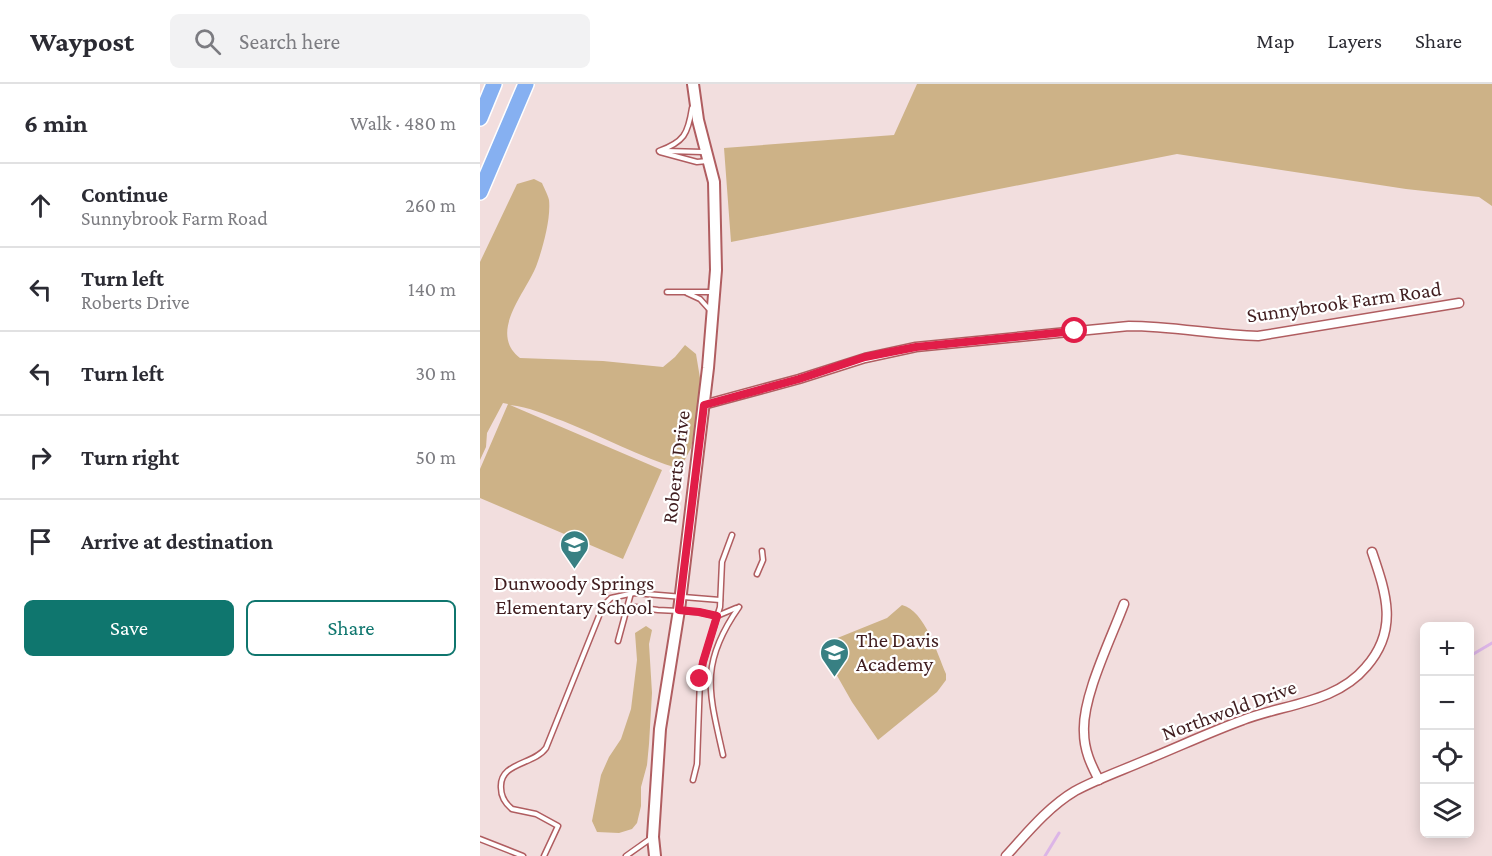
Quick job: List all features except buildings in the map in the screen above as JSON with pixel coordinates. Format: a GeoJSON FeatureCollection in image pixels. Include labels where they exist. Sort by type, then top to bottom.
{"type":"FeatureCollection","features":[{"type":"Feature","properties":{"kind":"highway"},"geometry":{"type":"LineString","coordinates":[[480,118],[494,84]]}},
{"type":"Feature","properties":{"kind":"highway"},"geometry":{"type":"LineString","coordinates":[[480,192],[526,84]]}},
{"type":"Feature","properties":{"kind":"street","name":"Roberts Drive"},"geometry":{"type":"LineString","coordinates":[[655,856],[653,837],[660,729],[679,610],[704,405],[717,258],[714,182],[698,120],[694,88]]}},
{"type":"Feature","properties":{"kind":"street","name":"Sunnybrook Farm Road"},"geometry":{"type":"LineString","coordinates":[[704,405],[799,379],[865,357],[916,347],[1129,326],[1162,326],[1258,336],[1459,303]]}},
{"type":"Feature","properties":{"kind":"street","name":"Northwold Drive"},"geometry":{"type":"LineString","coordinates":[[1006,856],[1058,803],[1075,791],[1241,720],[1330,694],[1356,678],[1368,666],[1377,651],[1386,620],[1385,591],[1371,552]]}},
{"type":"Feature","properties":{"kind":"street"},"geometry":{"type":"LineString","coordinates":[[1099,780],[1086,748],[1084,716],[1089,696],[1124,604]]}},
{"type":"Feature","properties":{"kind":"lane"},"geometry":{"type":"LineString","coordinates":[[659,152],[675,145],[685,136],[690,123],[694,88]]}},
{"type":"Feature","properties":{"kind":"lane"},"geometry":{"type":"LineString","coordinates":[[659,152],[697,162],[707,157]]}},
{"type":"Feature","properties":{"kind":"lane"},"geometry":{"type":"LineString","coordinates":[[659,152],[707,157]]}},
{"type":"Feature","properties":{"kind":"lane"},"geometry":{"type":"LineString","coordinates":[[667,292],[714,292]]}},
{"type":"Feature","properties":{"kind":"lane"},"geometry":{"type":"LineString","coordinates":[[680,292],[700,299],[708,306],[712,317]]}},
{"type":"Feature","properties":{"kind":"lane"},"geometry":{"type":"LineString","coordinates":[[693,780],[698,756],[700,679],[717,616],[722,562],[732,535]]}},
{"type":"Feature","properties":{"kind":"lane"},"geometry":{"type":"LineString","coordinates":[[757,574],[763,560],[762,551]]}},
{"type":"Feature","properties":{"kind":"lane"},"geometry":{"type":"LineString","coordinates":[[618,641],[632,593]]}},
{"type":"Feature","properties":{"kind":"lane"},"geometry":{"type":"LineString","coordinates":[[544,856],[558,826],[536,814],[512,809],[507,804],[501,790],[503,778],[511,768],[533,760],[546,748],[603,606],[611,598],[632,593],[720,600]]}},
{"type":"Feature","properties":{"kind":"lane"},"geometry":{"type":"LineString","coordinates":[[628,606],[699,612],[717,616],[739,607],[720,636],[711,672],[711,697],[723,755]]}},
{"type":"Feature","properties":{"kind":"lane"},"geometry":{"type":"LineString","coordinates":[[626,856],[653,837]]}},
{"type":"Feature","properties":{"kind":"lane"},"geometry":{"type":"LineString","coordinates":[[480,839],[524,856]]}},
{"type":"Feature","properties":{"kind":"shaded area"},"geometry":{"type":"Polygon","coordinates":[[[917,84],[1492,84],[1492,206],[1479,197],[1406,189],[1177,154],[731,242],[724,148],[894,135],[917,84]]]}},
{"type":"Feature","properties":{"kind":"shaded area"},"geometry":{"type":"Polygon","coordinates":[[[534,179],[542,183],[548,196],[549,216],[537,264],[508,324],[507,336],[511,348],[520,358],[603,361],[663,367],[685,345],[696,354],[700,378],[698,415],[691,448],[680,469],[636,453],[563,421],[531,409],[510,405],[662,470],[623,559],[480,498],[480,469],[508,404],[503,403],[487,433],[486,447],[480,460],[480,262],[517,184],[534,179]]]}},
{"type":"Feature","properties":{"kind":"shaded area"},"geometry":{"type":"Polygon","coordinates":[[[902,605],[917,615],[924,624],[939,655],[946,680],[937,692],[878,740],[852,702],[823,651],[825,643],[887,618],[902,605]]]}},
{"type":"Feature","properties":{"kind":"shaded area"},"geometry":{"type":"Polygon","coordinates":[[[646,626],[652,630],[649,644],[652,693],[647,765],[641,787],[641,806],[637,823],[632,829],[619,833],[597,832],[592,821],[601,775],[621,739],[631,709],[637,660],[635,633],[646,626]]]}},
{"type":"Feature","properties":{"kind":"waterway"},"geometry":{"type":"LineString","coordinates":[[1474,654],[1492,643]]}},
{"type":"Feature","properties":{"kind":"waterway"},"geometry":{"type":"LineString","coordinates":[[1045,856],[1059,833]]}},
{"type":"Feature","properties":{"kind":"place","name":"Dunwoody Springs Elementary School"},"geometry":{"type":"Point","coordinates":[574,570]}},
{"type":"Feature","properties":{"kind":"place","name":"The Davis Academy"},"geometry":{"type":"Point","coordinates":[835,678]}},
{"type":"Feature","properties":{"kind":"route"},"geometry":{"type":"LineString","coordinates":[[700,679],[717,616],[679,610],[704,405],[799,379],[865,357],[916,347],[1075,331]]}}]}
